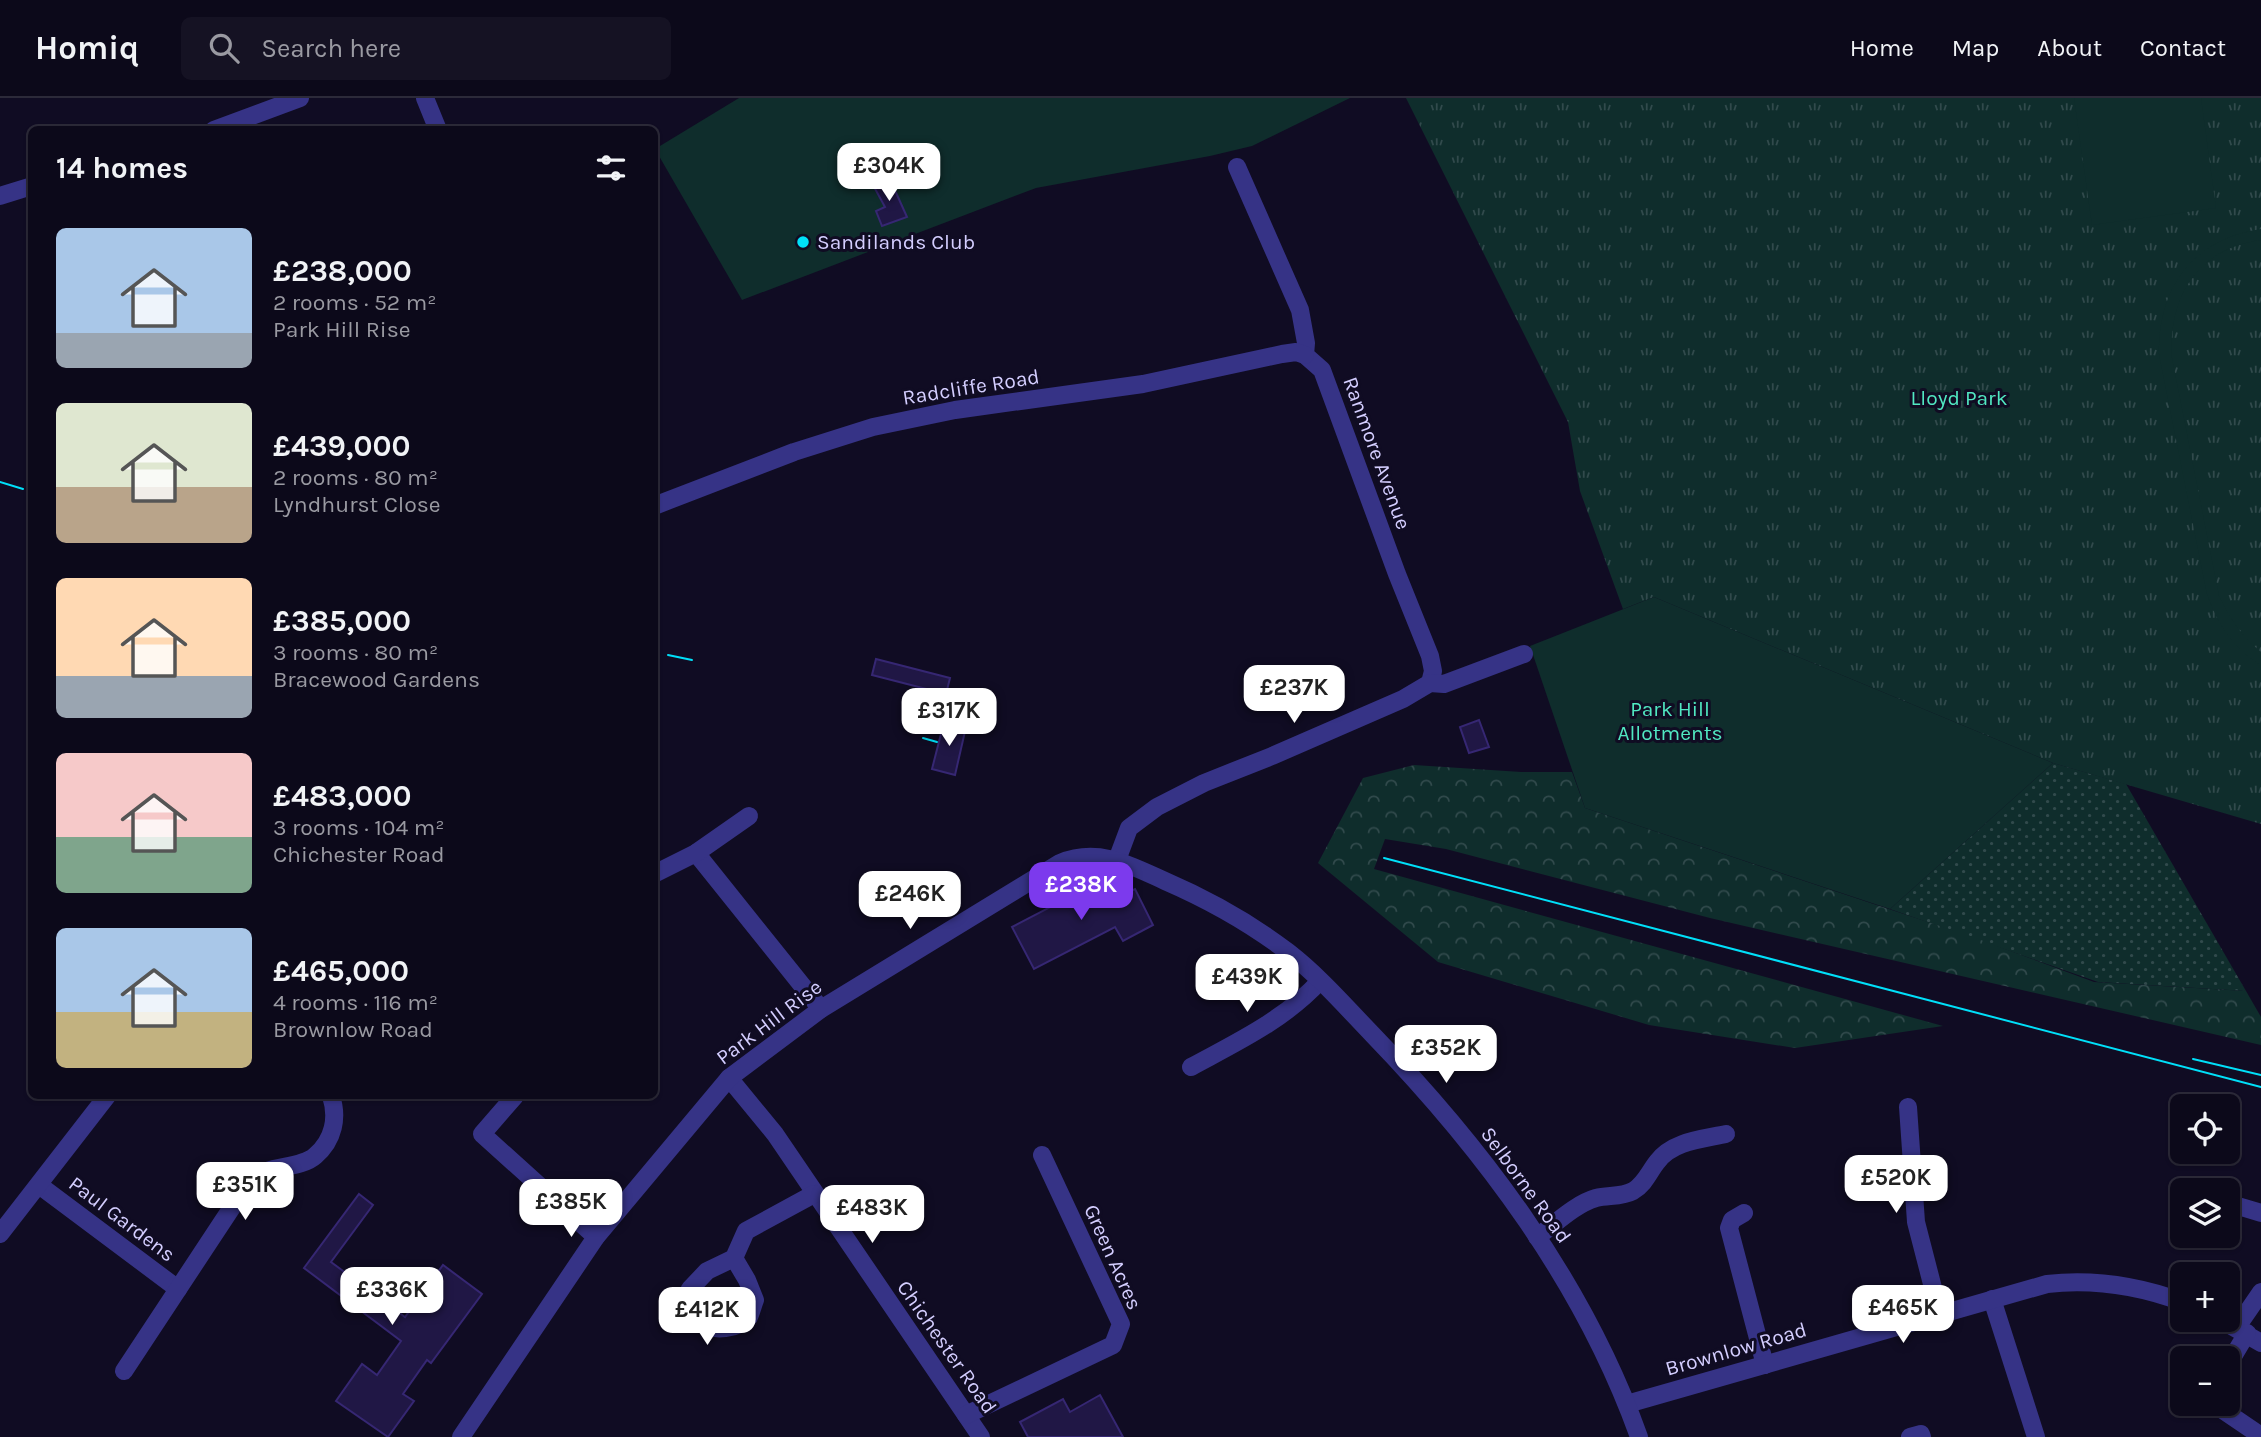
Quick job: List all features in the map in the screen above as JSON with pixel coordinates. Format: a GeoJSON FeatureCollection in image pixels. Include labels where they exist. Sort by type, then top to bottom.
{"type":"FeatureCollection","features":[{"type":"Feature","properties":{"kind":"street"},"geometry":{"type":"LineString","coordinates":[[225,126],[300,98]]}},
{"type":"Feature","properties":{"kind":"street"},"geometry":{"type":"LineString","coordinates":[[425,98],[437,126]]}},
{"type":"Feature","properties":{"kind":"street"},"geometry":{"type":"LineString","coordinates":[[1237,167],[1300,310],[1306,355]]}},
{"type":"Feature","properties":{"kind":"street"},"geometry":{"type":"LineString","coordinates":[[1,193],[28,187]]}},
{"type":"Feature","properties":{"kind":"street","name":"Radcliffe Road"},"geometry":{"type":"LineString","coordinates":[[658,504],[794,452],[873,427],[955,410],[1143,384],[1282,354],[1296,352],[1306,355]]}},
{"type":"Feature","properties":{"kind":"street","name":"Ranmore Avenue"},"geometry":{"type":"LineString","coordinates":[[1306,355],[1322,370],[1430,656],[1433,671],[1430,683]]}},
{"type":"Feature","properties":{"kind":"street"},"geometry":{"type":"LineString","coordinates":[[1117,860],[1129,828],[1157,807],[1204,783],[1403,699],[1430,683],[1444,684],[1524,654]]}},
{"type":"Feature","properties":{"kind":"street"},"geometry":{"type":"LineString","coordinates":[[658,872],[696,853],[749,816]]}},
{"type":"Feature","properties":{"kind":"street"},"geometry":{"type":"LineString","coordinates":[[696,853],[821,1009]]}},
{"type":"Feature","properties":{"kind":"street","name":"Park Hill Rise"},"geometry":{"type":"LineString","coordinates":[[461,1437],[596,1237],[729,1078],[821,1009],[1060,863],[1077,856],[1117,860]]}},
{"type":"Feature","properties":{"kind":"street","name":"Selborne Road"},"geometry":{"type":"LineString","coordinates":[[1117,860],[1212,902],[1289,953],[1320,981],[1440,1107],[1503,1186],[1570,1289],[1627,1404],[1639,1437]]}},
{"type":"Feature","properties":{"kind":"street"},"geometry":{"type":"LineString","coordinates":[[1191,1067],[1279,1018],[1320,981]]}},
{"type":"Feature","properties":{"kind":"street","name":"Chichester Road"},"geometry":{"type":"LineString","coordinates":[[729,1078],[775,1134],[981,1437]]}},
{"type":"Feature","properties":{"kind":"street"},"geometry":{"type":"LineString","coordinates":[[0,1234],[105,1099]]}},
{"type":"Feature","properties":{"kind":"street","name":"Paul Gardens"},"geometry":{"type":"LineString","coordinates":[[124,1371],[248,1182],[265,1171],[314,1157],[329,1139],[335,1123],[332,1099]]}},
{"type":"Feature","properties":{"kind":"street"},"geometry":{"type":"LineString","coordinates":[[512,1099],[482,1134],[596,1237]]}},
{"type":"Feature","properties":{"kind":"street"},"geometry":{"type":"LineString","coordinates":[[1908,1108],[1916,1222],[1940,1315]]}},
{"type":"Feature","properties":{"kind":"street"},"geometry":{"type":"LineString","coordinates":[[1537,1237],[1594,1199],[1625,1194],[1636,1189],[1645,1181],[1658,1160],[1673,1148],[1690,1141],[1726,1134]]}},
{"type":"Feature","properties":{"kind":"street","name":"Green Acres"},"geometry":{"type":"LineString","coordinates":[[966,1415],[1113,1345],[1121,1324],[1042,1155]]}},
{"type":"Feature","properties":{"kind":"street","name":"Paul Gardens"},"geometry":{"type":"LineString","coordinates":[[39,1185],[178,1289]]}},
{"type":"Feature","properties":{"kind":"street"},"geometry":{"type":"LineString","coordinates":[[734,1258],[746,1231],[814,1194]]}},
{"type":"Feature","properties":{"kind":"street"},"geometry":{"type":"LineString","coordinates":[[2240,1207],[2261,1213]]}},
{"type":"Feature","properties":{"kind":"street"},"geometry":{"type":"LineString","coordinates":[[1744,1213],[1732,1220],[1729,1228],[1765,1365]]}},
{"type":"Feature","properties":{"kind":"street","name":"Brownlow Road"},"geometry":{"type":"LineString","coordinates":[[1627,1404],[2047,1284],[2068,1282],[2117,1285],[2170,1299]]}},
{"type":"Feature","properties":{"kind":"street"},"geometry":{"type":"LineString","coordinates":[[2242,1331],[2261,1292]]}},
{"type":"Feature","properties":{"kind":"street"},"geometry":{"type":"LineString","coordinates":[[1992,1300],[2035,1437]]}},
{"type":"Feature","properties":{"kind":"street"},"geometry":{"type":"LineString","coordinates":[[2232,1416],[2261,1436]]}},
{"type":"Feature","properties":{"kind":"street"},"geometry":{"type":"LineString","coordinates":[[1910,1437],[1921,1434],[1922,1437]]}},
{"type":"Feature","properties":{"kind":"green space","name":"Sandilands Club"},"geometry":{"type":"Polygon","coordinates":[[[739,98],[1350,98],[1252,146],[1036,188],[742,300],[658,154],[658,147],[739,98]]]}},
{"type":"Feature","properties":{"kind":"green space","name":"Lloyd Park"},"geometry":{"type":"Polygon","coordinates":[[[1406,98],[2261,98],[2261,824],[2053,763],[1654,597],[1623,609],[1580,491],[1568,422],[1406,98]]]}},
{"type":"Feature","properties":{"kind":"green space"},"geometry":{"type":"Polygon","coordinates":[[[2074,98],[2201,98],[2216,208],[2092,225],[2074,98]]]}},
{"type":"Feature","properties":{"kind":"green space"},"geometry":{"type":"Polygon","coordinates":[[[2261,229],[2261,240],[2239,245],[2220,254],[2204,265],[2191,280],[2175,315],[2172,358],[2219,596],[2237,626],[2261,652],[2261,665],[2242,651],[2228,635],[2207,594],[2159,354],[2160,330],[2165,308],[2184,270],[2216,243],[2237,234],[2261,229]]]}},
{"type":"Feature","properties":{"kind":"green space","name":"Park Hill Allotments"},"geometry":{"type":"Polygon","coordinates":[[[1654,597],[2053,763],[1890,909],[1585,808],[1530,646],[1654,597]]]}},
{"type":"Feature","properties":{"kind":"green space"},"geometry":{"type":"Polygon","coordinates":[[[2053,763],[2126,784],[2246,991],[2098,982],[1890,909],[2053,763]]]}},
{"type":"Feature","properties":{"kind":"green space"},"geometry":{"type":"Polygon","coordinates":[[[1414,765],[1521,772],[1572,772],[1585,808],[1970,936],[2094,982],[2246,991],[2261,1017],[2261,1045],[1710,918],[1446,849],[1385,839],[1374,869],[1943,1026],[1795,1048],[1649,1025],[1438,962],[1318,863],[1363,778],[1414,765]]]}},
{"type":"Feature","properties":{"kind":"building"},"geometry":{"type":"Polygon","coordinates":[[[889,177],[907,217],[882,226],[876,211],[885,207],[873,185],[889,177]]]}},
{"type":"Feature","properties":{"kind":"building"},"geometry":{"type":"Polygon","coordinates":[[[876,659],[950,678],[946,694],[872,675],[876,659]]]}},
{"type":"Feature","properties":{"kind":"building"},"geometry":{"type":"Polygon","coordinates":[[[1479,720],[1489,747],[1469,753],[1460,727],[1479,720]]]}},
{"type":"Feature","properties":{"kind":"building"},"geometry":{"type":"Polygon","coordinates":[[[944,722],[966,727],[955,775],[932,769],[944,722]]]}},
{"type":"Feature","properties":{"kind":"building"},"geometry":{"type":"Polygon","coordinates":[[[1104,879],[1110,891],[1121,886],[1125,894],[1135,889],[1153,925],[1123,941],[1115,927],[1034,969],[1012,927],[1104,879]]]}},
{"type":"Feature","properties":{"kind":"building"},"geometry":{"type":"Polygon","coordinates":[[[359,1194],[373,1205],[331,1262],[405,1317],[443,1265],[482,1294],[431,1363],[427,1360],[403,1394],[414,1401],[388,1437],[336,1401],[362,1364],[377,1375],[401,1341],[304,1268],[359,1194]]]}},
{"type":"Feature","properties":{"kind":"building"},"geometry":{"type":"Polygon","coordinates":[[[1100,1395],[1123,1437],[1028,1437],[1020,1422],[1063,1399],[1070,1412],[1100,1395]]]}},
{"type":"Feature","properties":{"kind":"tram line"},"geometry":{"type":"LineString","coordinates":[[0,482],[23,489]]}},
{"type":"Feature","properties":{"kind":"tram line"},"geometry":{"type":"LineString","coordinates":[[668,655],[692,660]]}},
{"type":"Feature","properties":{"kind":"tram line"},"geometry":{"type":"LineString","coordinates":[[926,727],[940,730]]}},
{"type":"Feature","properties":{"kind":"tram line"},"geometry":{"type":"LineString","coordinates":[[923,738],[937,742]]}},
{"type":"Feature","properties":{"kind":"tram line"},"geometry":{"type":"LineString","coordinates":[[1384,858],[2261,1087]]}},
{"type":"Feature","properties":{"kind":"tram line"},"geometry":{"type":"LineString","coordinates":[[2193,1059],[2261,1075]]}},
{"type":"Feature","properties":{"kind":"place","name":"Sandilands Club"},"geometry":{"type":"Point","coordinates":[803,242]}}]}
